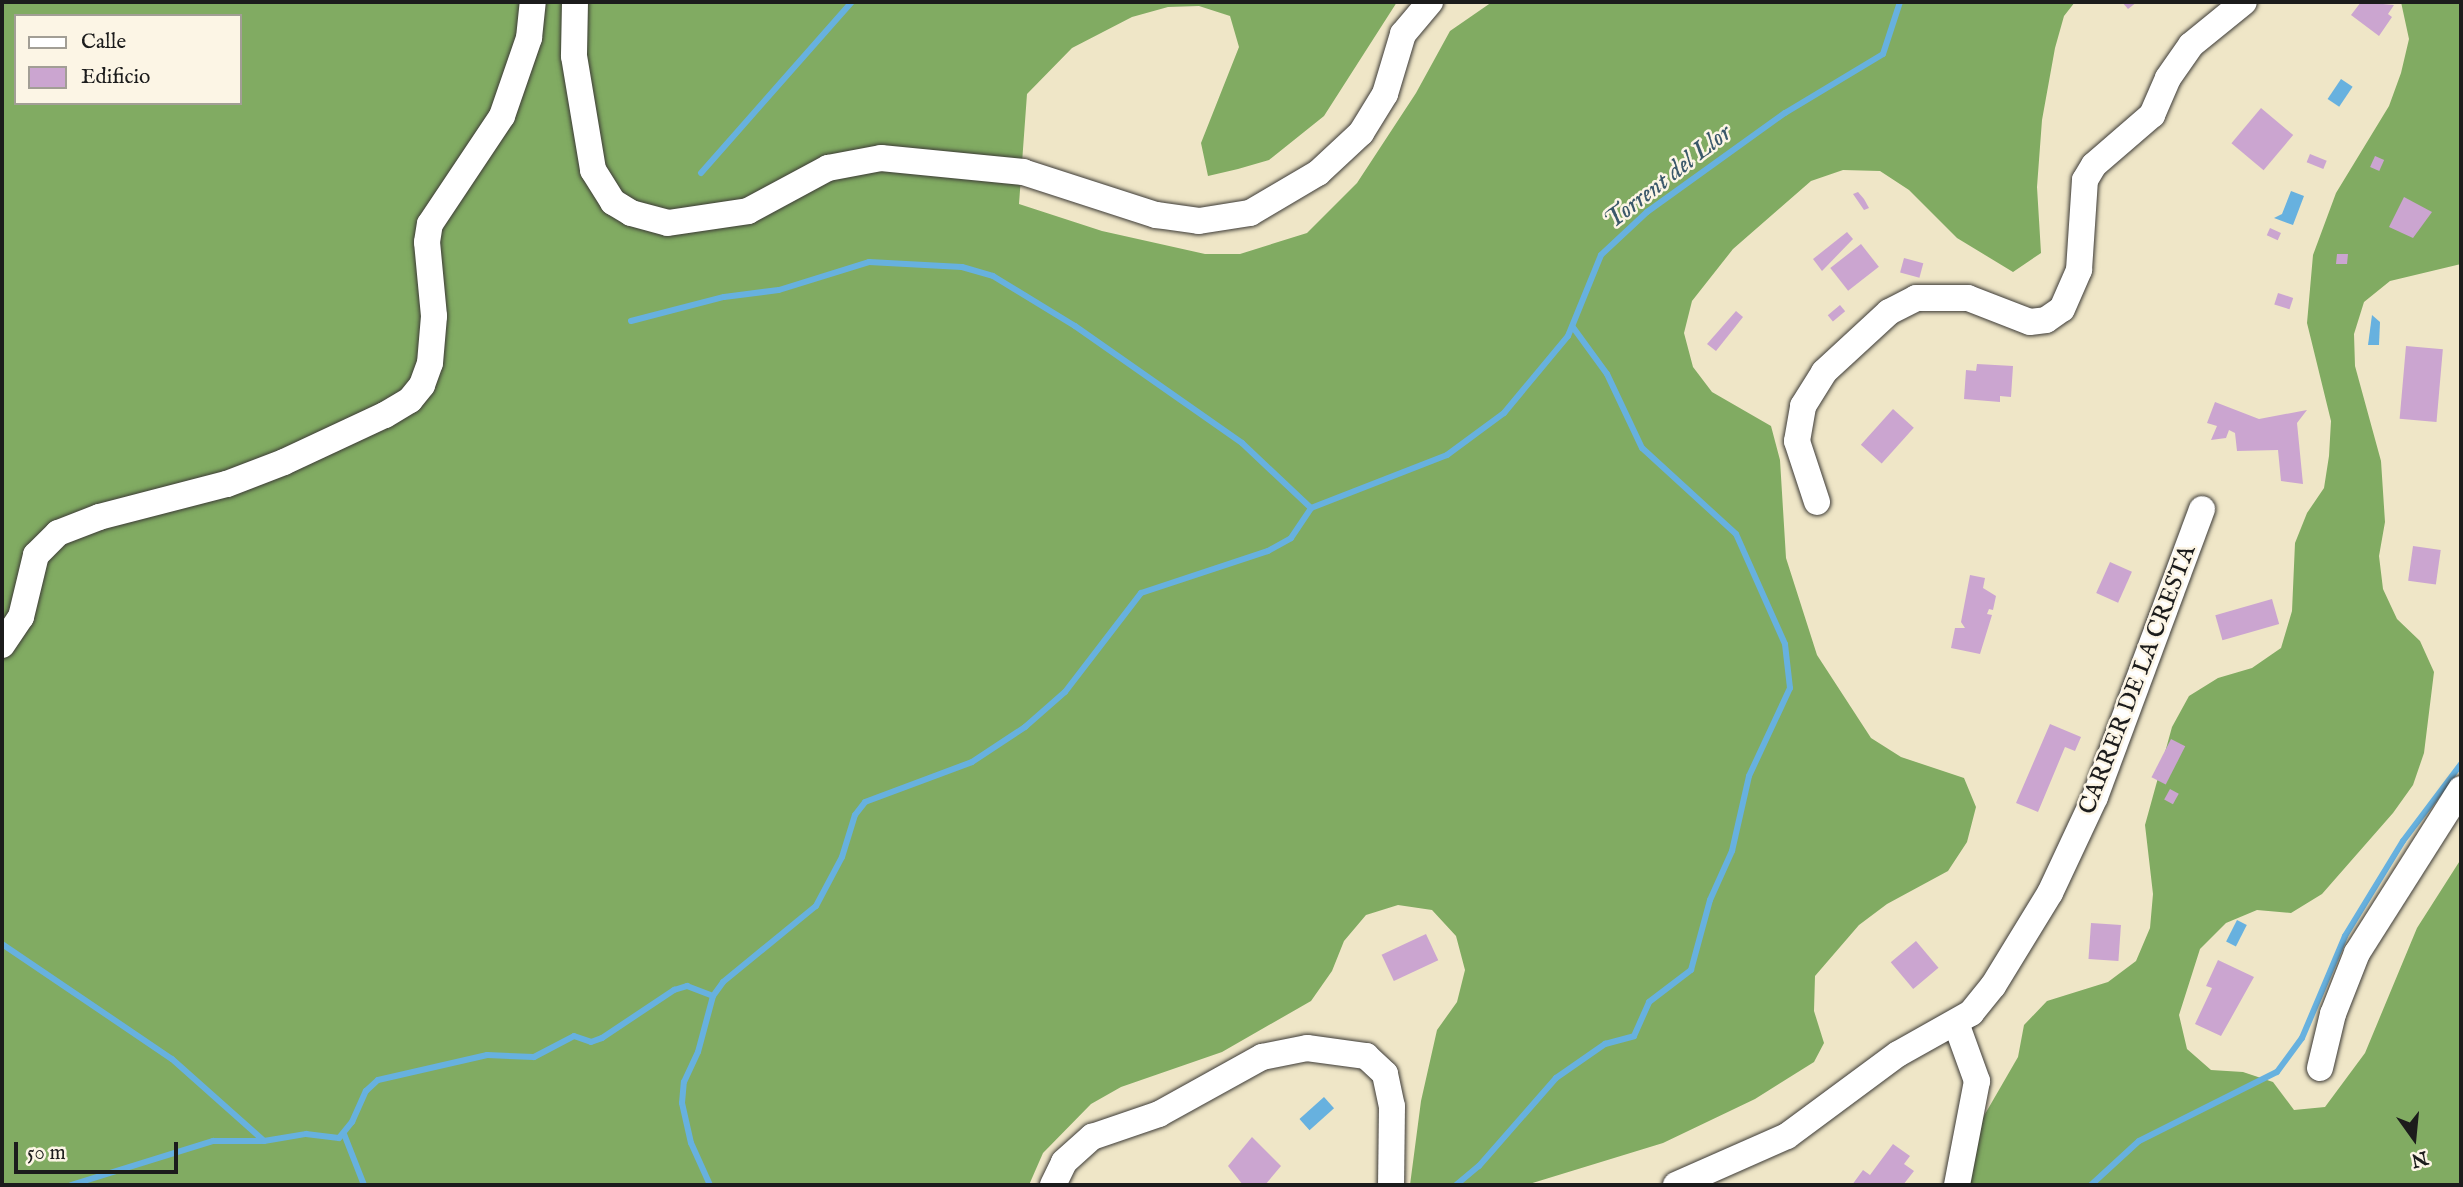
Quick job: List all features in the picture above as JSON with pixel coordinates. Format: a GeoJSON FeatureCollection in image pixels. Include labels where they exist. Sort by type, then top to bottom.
{"type":"FeatureCollection","features":[{"type":"Feature","properties":{"kind":"street"},"geometry":{"type":"LineString","coordinates":[[2,645],[21,617],[36,555],[58,533],[99,517],[227,484],[284,462],[385,415],[410,400],[422,385],[430,363],[434,316],[430,224],[502,116],[528,38],[533,2]]}},
{"type":"Feature","properties":{"kind":"street"},"geometry":{"type":"LineString","coordinates":[[575,2],[574,56],[593,170],[613,202],[631,213],[668,223],[748,211],[828,168],[881,158],[1023,172],[1156,215],[1199,221],[1250,213],[1318,173],[1361,133],[1385,94],[1403,34],[1430,2]]}},
{"type":"Feature","properties":{"kind":"street"},"geometry":{"type":"LineString","coordinates":[[1817,502],[1797,441],[1806,398],[1824,372],[1889,312],[1916,299],[1968,298],[2030,322],[2046,320],[2062,309],[2079,270],[2085,180],[2094,166],[2139,131],[2152,115],[2168,78],[2191,46],[2244,2]]}},
{"type":"Feature","properties":{"kind":"street","name":"CARRER DE LA CRESTA"},"geometry":{"type":"LineString","coordinates":[[1676,1185],[1744,1159],[1787,1136],[1898,1054],[1971,1013],[2004,970],[2050,893],[2118,746],[2202,509]]}},
{"type":"Feature","properties":{"kind":"street"},"geometry":{"type":"LineString","coordinates":[[2320,1068],[2333,1014],[2357,953],[2461,789]]}},
{"type":"Feature","properties":{"kind":"street"},"geometry":{"type":"LineString","coordinates":[[1956,1023],[1977,1081],[1957,1185]]}},
{"type":"Feature","properties":{"kind":"street"},"geometry":{"type":"LineString","coordinates":[[1054,1185],[1064,1162],[1092,1137],[1159,1114],[1262,1057],[1307,1048],[1366,1056],[1385,1074],[1392,1106],[1391,1185]]}},
{"type":"Feature","properties":{"kind":"green space"},"geometry":{"type":"Polygon","coordinates":[[[2,2],[1397,2],[1324,116],[1269,160],[1238,169],[1208,176],[1201,143],[1239,47],[1230,16],[1199,6],[1168,7],[1132,17],[1072,48],[1027,94],[1019,204],[1102,231],[1205,254],[1240,254],[1307,233],[1357,183],[1416,93],[1450,31],[1492,2],[2075,2],[2064,16],[2055,48],[2042,120],[2037,187],[2041,253],[2013,272],[1957,238],[1909,190],[1880,171],[1843,170],[1811,181],[1733,249],[1692,301],[1684,333],[1693,367],[1712,392],[1771,426],[1780,460],[1786,558],[1817,655],[1871,738],[1901,757],[1964,778],[1976,807],[1967,842],[1948,871],[1887,904],[1859,925],[1815,976],[1814,1011],[1824,1043],[1814,1062],[1755,1099],[1663,1143],[1526,1185],[1410,1185],[1421,1101],[1437,1030],[1457,1002],[1465,970],[1456,936],[1432,910],[1398,905],[1366,915],[1344,941],[1332,971],[1311,1001],[1222,1052],[1121,1087],[1091,1104],[1043,1153],[1029,1185],[2,1185],[2,2]]]}},
{"type":"Feature","properties":{"kind":"green space"},"geometry":{"type":"Polygon","coordinates":[[[2401,2],[2461,2],[2461,264],[2390,281],[2364,302],[2354,334],[2355,366],[2381,461],[2385,522],[2379,556],[2383,589],[2397,619],[2420,641],[2434,672],[2424,753],[2413,785],[2393,813],[2322,894],[2291,913],[2257,910],[2226,923],[2200,949],[2179,1015],[2187,1049],[2211,1070],[2243,1072],[2273,1082],[2294,1110],[2325,1107],[2365,1053],[2417,928],[2461,859],[2461,1185],[1944,1185],[2018,1057],[2024,1025],[2047,1001],[2108,982],[2136,961],[2150,928],[2153,894],[2145,825],[2172,727],[2189,696],[2218,678],[2252,668],[2281,648],[2292,611],[2295,543],[2307,513],[2324,488],[2329,456],[2331,421],[2307,323],[2313,255],[2336,193],[2389,106],[2401,73],[2409,39],[2401,2]]]}},
{"type":"Feature","properties":{"kind":"water"},"geometry":{"type":"Polygon","coordinates":[[[2341,79],[2353,87],[2339,107],[2328,99],[2341,79]]]}},
{"type":"Feature","properties":{"kind":"water"},"geometry":{"type":"Polygon","coordinates":[[[2291,191],[2304,196],[2293,225],[2274,218],[2282,214],[2291,191]]]}},
{"type":"Feature","properties":{"kind":"water"},"geometry":{"type":"Polygon","coordinates":[[[2372,315],[2380,322],[2379,345],[2368,345],[2372,315]]]}},
{"type":"Feature","properties":{"kind":"water"},"geometry":{"type":"Polygon","coordinates":[[[2237,920],[2247,925],[2236,946],[2226,941],[2237,920]]]}},
{"type":"Feature","properties":{"kind":"water"},"geometry":{"type":"Polygon","coordinates":[[[1324,1097],[1334,1108],[1310,1130],[1299,1119],[1324,1097]]]}},
{"type":"Feature","properties":{"kind":"building"},"geometry":{"type":"Polygon","coordinates":[[[2122,2],[2137,2],[2128,9],[2122,2]]]}},
{"type":"Feature","properties":{"kind":"building"},"geometry":{"type":"Polygon","coordinates":[[[2361,2],[2394,5],[2388,14],[2392,17],[2379,36],[2351,15],[2361,2]]]}},
{"type":"Feature","properties":{"kind":"building"},"geometry":{"type":"Polygon","coordinates":[[[2261,108],[2293,135],[2264,170],[2231,143],[2261,108]]]}},
{"type":"Feature","properties":{"kind":"building"},"geometry":{"type":"Polygon","coordinates":[[[2310,154],[2327,161],[2323,169],[2307,162],[2310,154]]]}},
{"type":"Feature","properties":{"kind":"building"},"geometry":{"type":"Polygon","coordinates":[[[2375,156],[2384,160],[2379,171],[2370,167],[2375,156]]]}},
{"type":"Feature","properties":{"kind":"building"},"geometry":{"type":"Polygon","coordinates":[[[1858,192],[1869,208],[1864,210],[1853,194],[1858,192]]]}},
{"type":"Feature","properties":{"kind":"building"},"geometry":{"type":"Polygon","coordinates":[[[2404,197],[2432,212],[2413,238],[2389,227],[2404,197]]]}},
{"type":"Feature","properties":{"kind":"building"},"geometry":{"type":"Polygon","coordinates":[[[2270,228],[2281,233],[2278,240],[2267,235],[2270,228]]]}},
{"type":"Feature","properties":{"kind":"building"},"geometry":{"type":"Polygon","coordinates":[[[1847,232],[1853,239],[1822,271],[1813,259],[1847,232]]]}},
{"type":"Feature","properties":{"kind":"building"},"geometry":{"type":"Polygon","coordinates":[[[1861,244],[1879,267],[1848,291],[1830,268],[1861,244]]]}},
{"type":"Feature","properties":{"kind":"building"},"geometry":{"type":"Polygon","coordinates":[[[2337,254],[2348,254],[2347,264],[2336,264],[2337,254]]]}},
{"type":"Feature","properties":{"kind":"building"},"geometry":{"type":"Polygon","coordinates":[[[1904,258],[1923,263],[1919,278],[1900,272],[1904,258]]]}},
{"type":"Feature","properties":{"kind":"building"},"geometry":{"type":"Polygon","coordinates":[[[2278,293],[2293,298],[2290,309],[2274,304],[2278,293]]]}},
{"type":"Feature","properties":{"kind":"building"},"geometry":{"type":"Polygon","coordinates":[[[1840,305],[1845,311],[1833,321],[1828,315],[1840,305]]]}},
{"type":"Feature","properties":{"kind":"building"},"geometry":{"type":"Polygon","coordinates":[[[1736,311],[1743,317],[1716,351],[1707,344],[1736,311]]]}},
{"type":"Feature","properties":{"kind":"building"},"geometry":{"type":"Polygon","coordinates":[[[2406,346],[2443,349],[2436,422],[2400,419],[2406,346]]]}},
{"type":"Feature","properties":{"kind":"building"},"geometry":{"type":"Polygon","coordinates":[[[1977,364],[2013,366],[2011,397],[2000,396],[2000,402],[1964,399],[1966,370],[1976,371],[1977,364]]]}},
{"type":"Feature","properties":{"kind":"building"},"geometry":{"type":"Polygon","coordinates":[[[2215,402],[2259,419],[2307,410],[2297,423],[2303,484],[2281,481],[2278,450],[2237,451],[2235,433],[2229,430],[2226,438],[2211,440],[2217,426],[2207,423],[2215,402]]]}},
{"type":"Feature","properties":{"kind":"building"},"geometry":{"type":"Polygon","coordinates":[[[1893,409],[1914,428],[1882,463],[1861,445],[1893,409]]]}},
{"type":"Feature","properties":{"kind":"building"},"geometry":{"type":"Polygon","coordinates":[[[2413,546],[2441,550],[2436,585],[2408,581],[2413,546]]]}},
{"type":"Feature","properties":{"kind":"building"},"geometry":{"type":"Polygon","coordinates":[[[2110,562],[2132,572],[2118,603],[2096,593],[2110,562]]]}},
{"type":"Feature","properties":{"kind":"building"},"geometry":{"type":"Polygon","coordinates":[[[1970,575],[1985,578],[1983,588],[1996,596],[1993,610],[1989,609],[1987,614],[1992,615],[1980,654],[1951,648],[1955,628],[1965,628],[1961,622],[1970,575]]]}},
{"type":"Feature","properties":{"kind":"building"},"geometry":{"type":"Polygon","coordinates":[[[2272,599],[2279,624],[2222,640],[2215,615],[2272,599]]]}},
{"type":"Feature","properties":{"kind":"building"},"geometry":{"type":"Polygon","coordinates":[[[2050,724],[2081,737],[2075,751],[2065,747],[2038,812],[2016,803],[2050,724]]]}},
{"type":"Feature","properties":{"kind":"building"},"geometry":{"type":"Polygon","coordinates":[[[2171,739],[2185,746],[2166,785],[2151,777],[2171,739]]]}},
{"type":"Feature","properties":{"kind":"building"},"geometry":{"type":"Polygon","coordinates":[[[2170,789],[2179,794],[2173,804],[2164,799],[2170,789]]]}},
{"type":"Feature","properties":{"kind":"building"},"geometry":{"type":"Polygon","coordinates":[[[2091,923],[2121,925],[2118,961],[2088,959],[2091,923]]]}},
{"type":"Feature","properties":{"kind":"building"},"geometry":{"type":"Polygon","coordinates":[[[1426,934],[1438,960],[1394,981],[1382,955],[1426,934]]]}},
{"type":"Feature","properties":{"kind":"building"},"geometry":{"type":"Polygon","coordinates":[[[1916,941],[1938,968],[1913,989],[1891,962],[1916,941]]]}},
{"type":"Feature","properties":{"kind":"building"},"geometry":{"type":"Polygon","coordinates":[[[2218,960],[2254,977],[2221,1036],[2195,1024],[2212,988],[2206,986],[2218,960]]]}},
{"type":"Feature","properties":{"kind":"building"},"geometry":{"type":"Polygon","coordinates":[[[1252,1137],[1281,1166],[1265,1185],[1243,1185],[1228,1166],[1252,1137]]]}},
{"type":"Feature","properties":{"kind":"building"},"geometry":{"type":"Polygon","coordinates":[[[1893,1144],[1910,1156],[1904,1164],[1914,1171],[1903,1185],[1852,1185],[1863,1170],[1870,1175],[1893,1144]]]}},
{"type":"Feature","properties":{"kind":"waterway"},"geometry":{"type":"LineString","coordinates":[[701,173],[852,2]]}},
{"type":"Feature","properties":{"kind":"waterway","name":"Torrent del Llor"},"geometry":{"type":"LineString","coordinates":[[710,1185],[691,1143],[682,1103],[684,1082],[698,1052],[713,996],[723,982],[816,906],[842,857],[855,815],[865,802],[972,762],[1025,727],[1065,692],[1141,593],[1268,551],[1291,538],[1311,508],[1447,455],[1504,413],[1568,336],[1601,255],[1647,212],[1785,113],[1883,54],[1900,2]]}},
{"type":"Feature","properties":{"kind":"waterway"},"geometry":{"type":"LineString","coordinates":[[631,321],[724,297],[779,290],[869,262],[962,267],[993,276],[1075,326],[1242,443],[1311,508]]}},
{"type":"Feature","properties":{"kind":"waterway"},"geometry":{"type":"LineString","coordinates":[[1456,1185],[1479,1166],[1556,1078],[1605,1044],[1634,1036],[1649,1002],[1691,970],[1710,900],[1732,851],[1749,776],[1790,688],[1785,644],[1736,534],[1642,448],[1607,374],[1572,326]]}},
{"type":"Feature","properties":{"kind":"waterway"},"geometry":{"type":"LineString","coordinates":[[2091,1185],[2139,1141],[2277,1072],[2302,1038],[2345,936],[2403,841],[2461,764]]}},
{"type":"Feature","properties":{"kind":"waterway"},"geometry":{"type":"LineString","coordinates":[[2,944],[172,1059],[264,1141]]}},
{"type":"Feature","properties":{"kind":"waterway"},"geometry":{"type":"LineString","coordinates":[[71,1185],[213,1141],[264,1141],[306,1134],[339,1138],[352,1122],[366,1091],[378,1080],[487,1055],[534,1057],[574,1036],[591,1042],[602,1038],[674,990],[687,986],[713,996]]}},
{"type":"Feature","properties":{"kind":"waterway"},"geometry":{"type":"LineString","coordinates":[[344,1134],[364,1185]]}}]}
